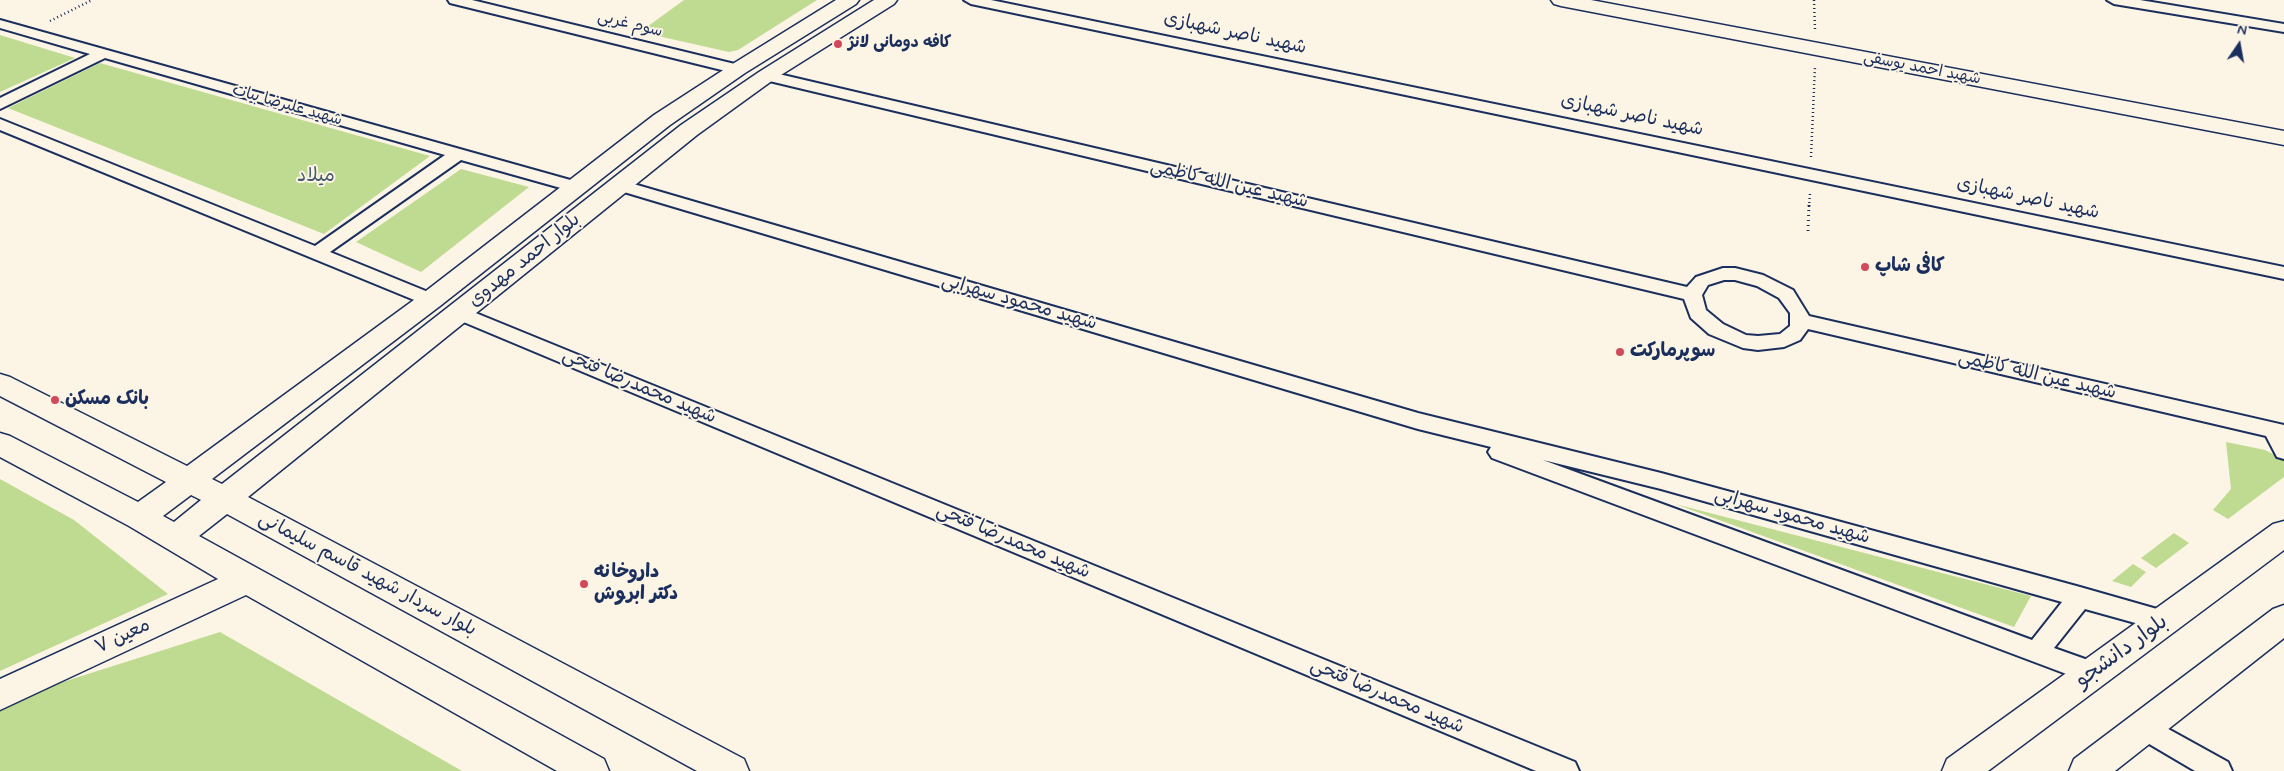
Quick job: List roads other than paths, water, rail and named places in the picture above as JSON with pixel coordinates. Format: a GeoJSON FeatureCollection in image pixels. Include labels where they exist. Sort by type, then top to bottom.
{"type":"FeatureCollection","features":[{"type":"Feature","properties":{"kind":"main road","name":"بلوار احمد مهدوی"},"geometry":{"type":"LineString","coordinates":[[140,517],[431,300],[662,120],[738,69],[849,0]]}},
{"type":"Feature","properties":{"kind":"main road","name":"بلوار احمد مهدوی"},"geometry":{"type":"LineString","coordinates":[[175,538],[461,313],[689,130],[766,76],[887,0]]}},
{"type":"Feature","properties":{"kind":"main road","name":"شهید احمد یوسفی"},"geometry":{"type":"LineString","coordinates":[[1561,0],[2284,138]]}},
{"type":"Feature","properties":{"kind":"main road"},"geometry":{"type":"LineString","coordinates":[[738,69],[766,76]]}},
{"type":"Feature","properties":{"kind":"main road","name":"بلوار سردار شهید قاسم سلیمانی"},"geometry":{"type":"LineString","coordinates":[[0,384],[224,498],[731,771]]}},
{"type":"Feature","properties":{"kind":"main road"},"geometry":{"type":"LineString","coordinates":[[0,444],[140,517],[247,580],[591,771]]}},
{"type":"Feature","properties":{"kind":"main road","name":"بلوار دانشجو"},"geometry":{"type":"LineString","coordinates":[[1960,771],[2284,533]]}},
{"type":"Feature","properties":{"kind":"main road","name":"معین ۷"},"geometry":{"type":"LineString","coordinates":[[0,695],[247,580]]}},
{"type":"Feature","properties":{"kind":"main road"},"geometry":{"type":"LineString","coordinates":[[2087,771],[2283,621]]}},
{"type":"Feature","properties":{"kind":"street","name":"سوم غربی"},"geometry":{"type":"LineString","coordinates":[[456,0],[738,69]]}},
{"type":"Feature","properties":{"kind":"street","name":"شهید ناصر شهبازی"},"geometry":{"type":"LineString","coordinates":[[971,0],[2284,273]]}},
{"type":"Feature","properties":{"kind":"street"},"geometry":{"type":"LineString","coordinates":[[2114,0],[2284,28]]}},
{"type":"Feature","properties":{"kind":"street","name":"شهید علیرضا بیات"},"geometry":{"type":"LineString","coordinates":[[0,24],[574,187]]}},
{"type":"Feature","properties":{"kind":"street"},"geometry":{"type":"LineString","coordinates":[[0,104],[104,53]]}},
{"type":"Feature","properties":{"kind":"street","name":"شهید عین الله کاظمی"},"geometry":{"type":"LineString","coordinates":[[766,76],[1693,295]]}},
{"type":"Feature","properties":{"kind":"street"},"geometry":{"type":"LineString","coordinates":[[0,124],[431,300]]}},
{"type":"Feature","properties":{"kind":"street"},"geometry":{"type":"LineString","coordinates":[[317,253],[458,154]]}},
{"type":"Feature","properties":{"kind":"street","name":"شهید محمود سهرابی"},"geometry":{"type":"LineString","coordinates":[[620,185],[1418,421],[1661,481],[2164,621]]}},
{"type":"Feature","properties":{"kind":"street"},"geometry":{"type":"LineString","coordinates":[[1735,274],[1749,276],[1786,294],[1794,303],[1801,321],[1799,329],[1793,336],[1784,340],[1758,343],[1743,341],[1705,322],[1694,304],[1693,295],[1696,287],[1702,281],[1711,277],[1735,274]]}},
{"type":"Feature","properties":{"kind":"street","name":"شهید محمدرضا فتحی"},"geometry":{"type":"LineString","coordinates":[[461,313],[1566,771]]}},
{"type":"Feature","properties":{"kind":"street","name":"شهید عین الله کاظمی"},"geometry":{"type":"LineString","coordinates":[[1801,321],[2279,432],[2284,451]]}},
{"type":"Feature","properties":{"kind":"street","name":"شهید محمود سهرابی"},"geometry":{"type":"LineString","coordinates":[[1418,421],[1652,510],[2093,673]]}},
{"type":"Feature","properties":{"kind":"street"},"geometry":{"type":"LineString","coordinates":[[1652,510],[1644,501],[1642,491],[1649,483],[1661,481]]}},
{"type":"Feature","properties":{"kind":"street"},"geometry":{"type":"LineString","coordinates":[[2037,652],[2080,597]]}},
{"type":"Feature","properties":{"kind":"street"},"geometry":{"type":"LineString","coordinates":[[2143,727],[2219,771]]}},
{"type":"Feature","properties":{"kind":"place","name":"کافه دومانی لانژ"},"geometry":{"type":"Point","coordinates":[838,44]}},
{"type":"Feature","properties":{"kind":"place","name":"کافی شاپ"},"geometry":{"type":"Point","coordinates":[1865,267]}},
{"type":"Feature","properties":{"kind":"place","name":"سوپرمارکت"},"geometry":{"type":"Point","coordinates":[1620,352]}},
{"type":"Feature","properties":{"kind":"place","name":"بانک مسکن"},"geometry":{"type":"Point","coordinates":[55,400]}},
{"type":"Feature","properties":{"kind":"place","name":"داروخانه دکتر ابروش"},"geometry":{"type":"Point","coordinates":[584,584]}},
{"type":"Feature","properties":{"kind":"park label","name":"میلاد"},"geometry":{"type":"Point","coordinates":[316,177]}}]}
